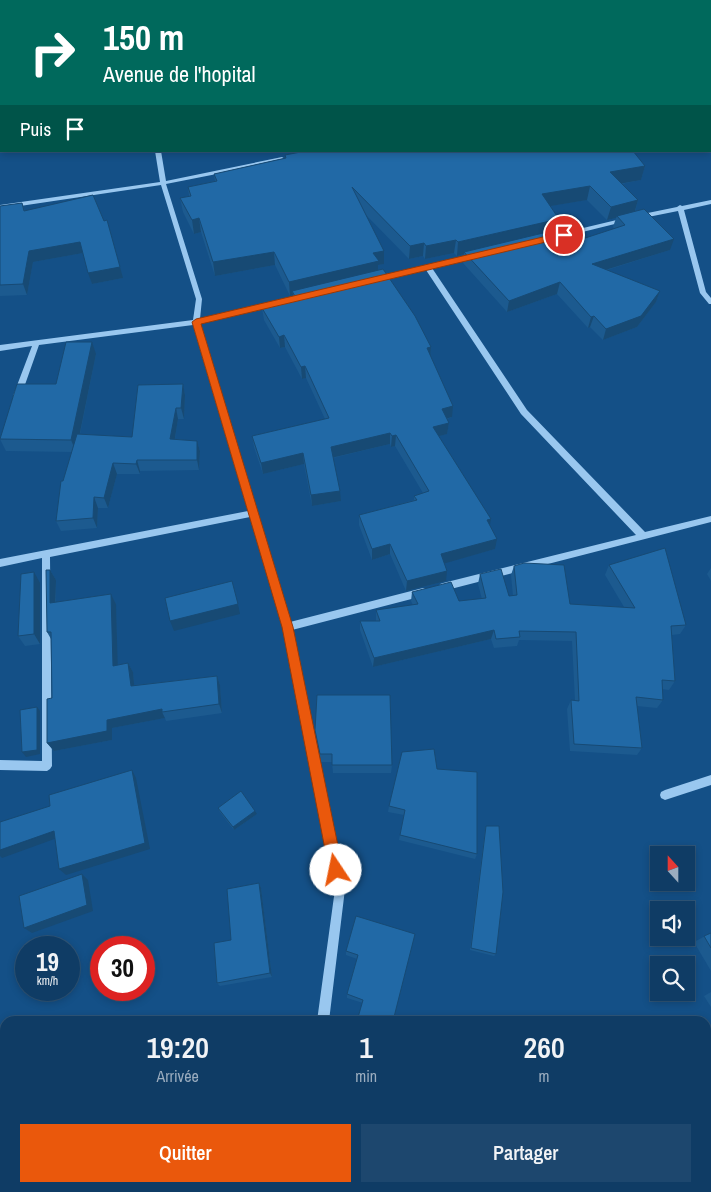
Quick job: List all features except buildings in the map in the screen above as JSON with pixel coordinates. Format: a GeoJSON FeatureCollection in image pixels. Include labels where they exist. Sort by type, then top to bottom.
{"type":"FeatureCollection","features":[{"type":"Feature","properties":{"kind":"street"},"geometry":{"type":"LineString","coordinates":[[158,152],[163,182],[199,299],[196,322],[287,627],[340,889],[323,1016]]}},
{"type":"Feature","properties":{"kind":"street"},"geometry":{"type":"LineString","coordinates":[[0,207],[163,182],[286,159]]}},
{"type":"Feature","properties":{"kind":"street"},"geometry":{"type":"LineString","coordinates":[[554,237],[680,207],[711,202]]}},
{"type":"Feature","properties":{"kind":"street"},"geometry":{"type":"LineString","coordinates":[[680,207],[703,293],[711,302]]}},
{"type":"Feature","properties":{"kind":"street"},"geometry":{"type":"LineString","coordinates":[[370,281],[486,253]]}},
{"type":"Feature","properties":{"kind":"street"},"geometry":{"type":"LineString","coordinates":[[428,267],[524,412],[643,536]]}},
{"type":"Feature","properties":{"kind":"street"},"geometry":{"type":"LineString","coordinates":[[0,348],[196,322],[303,297]]}},
{"type":"Feature","properties":{"kind":"street"},"geometry":{"type":"LineString","coordinates":[[13,407],[36,344]]}},
{"type":"Feature","properties":{"kind":"street"},"geometry":{"type":"LineString","coordinates":[[0,563],[253,513]]}},
{"type":"Feature","properties":{"kind":"street"},"geometry":{"type":"LineString","coordinates":[[287,627],[711,519]]}},
{"type":"Feature","properties":{"kind":"street"},"geometry":{"type":"LineString","coordinates":[[0,765],[47,766],[46,554]]}},
{"type":"Feature","properties":{"kind":"street"},"geometry":{"type":"LineString","coordinates":[[665,795],[711,780]]}},
{"type":"Feature","properties":{"kind":"route"},"geometry":{"type":"LineString","coordinates":[[336,870],[287,627],[196,322],[564,235]]}}]}
